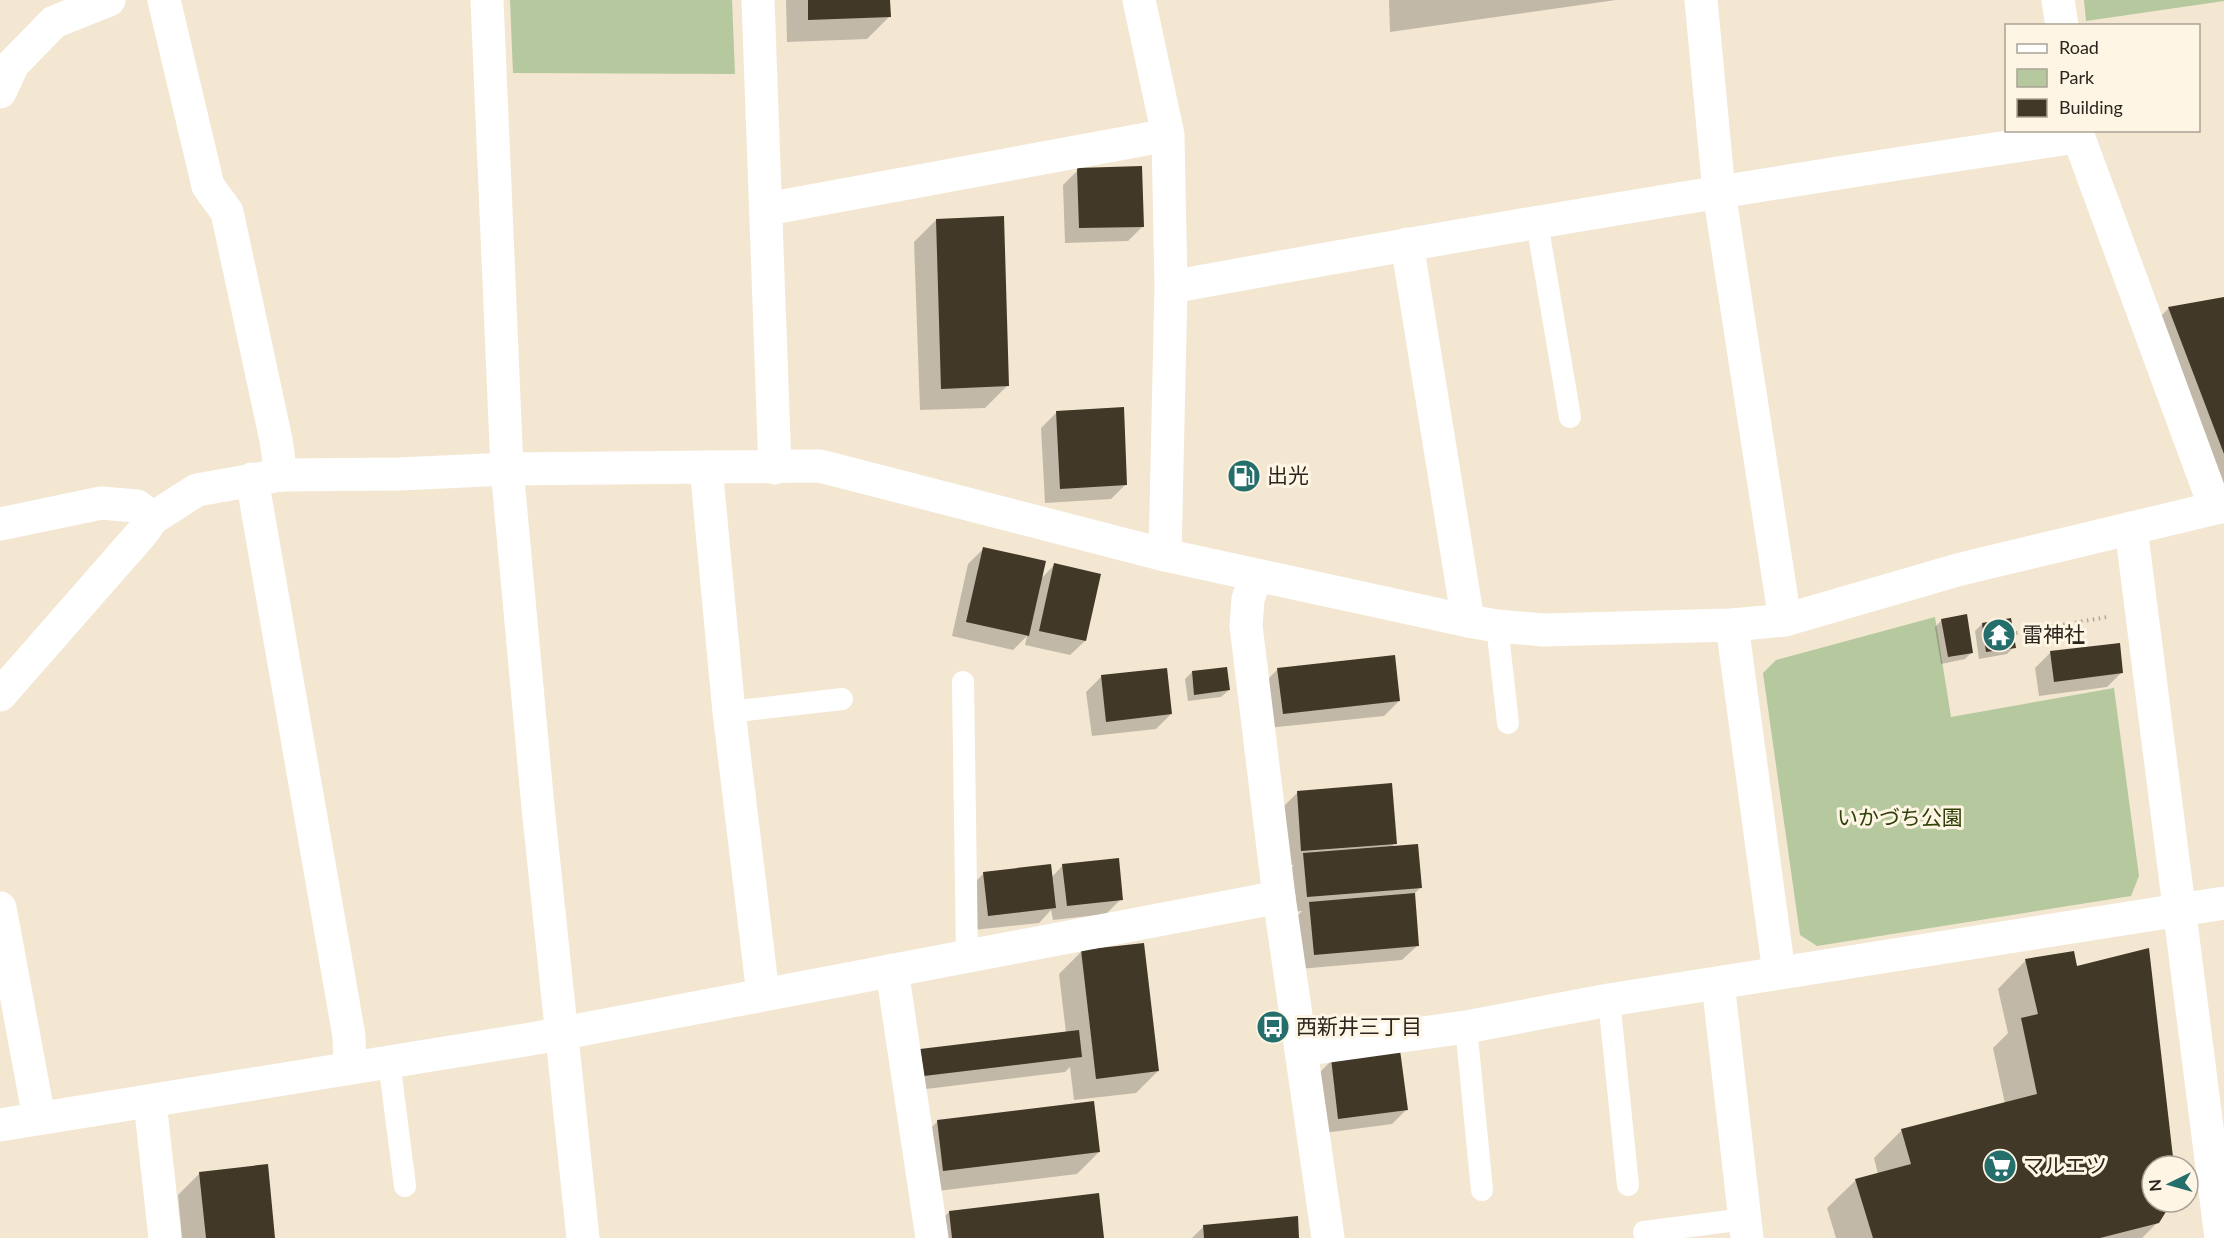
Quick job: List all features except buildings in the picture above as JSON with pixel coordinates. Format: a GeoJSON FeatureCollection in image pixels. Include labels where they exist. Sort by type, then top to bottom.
{"type":"FeatureCollection","features":[{"type":"Feature","properties":{"kind":"street"},"geometry":{"type":"LineString","coordinates":[[0,92],[13,64],[54,22],[64,8],[109,0]]}},
{"type":"Feature","properties":{"kind":"street"},"geometry":{"type":"LineString","coordinates":[[164,0],[208,186],[227,212],[276,441],[267,477],[349,1036],[350,1068]]}},
{"type":"Feature","properties":{"kind":"street"},"geometry":{"type":"LineString","coordinates":[[487,0],[507,469],[538,807],[583,1238]]}},
{"type":"Feature","properties":{"kind":"street"},"geometry":{"type":"LineString","coordinates":[[758,0],[775,468]]}},
{"type":"Feature","properties":{"kind":"street"},"geometry":{"type":"LineString","coordinates":[[1140,0],[1168,135],[1171,287],[1165,555]]}},
{"type":"Feature","properties":{"kind":"street"},"geometry":{"type":"LineString","coordinates":[[1701,0],[1719,192],[1785,620]]}},
{"type":"Feature","properties":{"kind":"street"},"geometry":{"type":"LineString","coordinates":[[2058,0],[2062,24]]}},
{"type":"Feature","properties":{"kind":"street"},"geometry":{"type":"LineString","coordinates":[[0,695],[153,518],[197,490],[267,477],[507,469],[820,466],[1165,555],[1256,576],[1483,623],[1544,630],[1732,625],[1785,620],[1961,570],[2220,507],[2076,134],[1407,244],[1171,287]]}},
{"type":"Feature","properties":{"kind":"street"},"geometry":{"type":"LineString","coordinates":[[766,209],[1168,135]]}},
{"type":"Feature","properties":{"kind":"street"},"geometry":{"type":"LineString","coordinates":[[1407,244],[1483,623]]}},
{"type":"Feature","properties":{"kind":"street"},"geometry":{"type":"LineString","coordinates":[[706,467],[729,712],[763,994]]}},
{"type":"Feature","properties":{"kind":"street"},"geometry":{"type":"LineString","coordinates":[[0,524],[101,503],[137,506],[153,518]]}},
{"type":"Feature","properties":{"kind":"street"},"geometry":{"type":"LineString","coordinates":[[2131,528],[2221,1238]]}},
{"type":"Feature","properties":{"kind":"street"},"geometry":{"type":"LineString","coordinates":[[1256,576],[1248,599],[1246,626],[1279,897],[1328,1238]]}},
{"type":"Feature","properties":{"kind":"street"},"geometry":{"type":"LineString","coordinates":[[1732,625],[1779,973]]}},
{"type":"Feature","properties":{"kind":"street"},"geometry":{"type":"LineString","coordinates":[[0,1125],[562,1033],[1279,897]]}},
{"type":"Feature","properties":{"kind":"street"},"geometry":{"type":"LineString","coordinates":[[1301,1050],[1466,1027],[1610,1000],[2224,903]]}},
{"type":"Feature","properties":{"kind":"street"},"geometry":{"type":"LineString","coordinates":[[0,908],[39,1118]]}},
{"type":"Feature","properties":{"kind":"street"},"geometry":{"type":"LineString","coordinates":[[892,970],[932,1238]]}},
{"type":"Feature","properties":{"kind":"street"},"geometry":{"type":"LineString","coordinates":[[1718,983],[1746,1229]]}},
{"type":"Feature","properties":{"kind":"street"},"geometry":{"type":"LineString","coordinates":[[150,1102],[165,1238]]}},
{"type":"Feature","properties":{"kind":"lane"},"geometry":{"type":"LineString","coordinates":[[1537,223],[1570,417]]}},
{"type":"Feature","properties":{"kind":"lane"},"geometry":{"type":"LineString","coordinates":[[1483,623],[1508,723]]}},
{"type":"Feature","properties":{"kind":"lane"},"geometry":{"type":"LineString","coordinates":[[963,682],[967,955]]}},
{"type":"Feature","properties":{"kind":"lane"},"geometry":{"type":"LineString","coordinates":[[729,712],[842,699]]}},
{"type":"Feature","properties":{"kind":"lane"},"geometry":{"type":"LineString","coordinates":[[1610,1000],[1628,1185]]}},
{"type":"Feature","properties":{"kind":"lane"},"geometry":{"type":"LineString","coordinates":[[1466,1027],[1482,1190]]}},
{"type":"Feature","properties":{"kind":"lane"},"geometry":{"type":"LineString","coordinates":[[389,1062],[405,1186]]}},
{"type":"Feature","properties":{"kind":"lane"},"geometry":{"type":"LineString","coordinates":[[1644,1232],[1746,1229]]}},
{"type":"Feature","properties":{"kind":"path"},"geometry":{"type":"LineString","coordinates":[[2016,633],[2117,615]]}},
{"type":"Feature","properties":{"kind":"green space"},"geometry":{"type":"Polygon","coordinates":[[[510,0],[732,0],[735,74],[513,73],[510,0]]]}},
{"type":"Feature","properties":{"kind":"green space"},"geometry":{"type":"Polygon","coordinates":[[[2084,0],[2224,0],[2224,1],[2086,21],[2084,0]]]}},
{"type":"Feature","properties":{"kind":"green space","name":"いかづち公園"},"geometry":{"type":"Polygon","coordinates":[[[1935,617],[1951,717],[2114,688],[2139,876],[2131,896],[1817,946],[1800,935],[1763,673],[1776,660],[1935,617]]]}},
{"type":"Feature","properties":{"kind":"place","name":"出光"},"geometry":{"type":"Point","coordinates":[1244,476]}},
{"type":"Feature","properties":{"kind":"place","name":"雷神社"},"geometry":{"type":"Point","coordinates":[1999,635]}},
{"type":"Feature","properties":{"kind":"place","name":"西新井三丁目"},"geometry":{"type":"Point","coordinates":[1273,1027]}},
{"type":"Feature","properties":{"kind":"place","name":"マルエツ"},"geometry":{"type":"Point","coordinates":[2000,1166]}}]}
